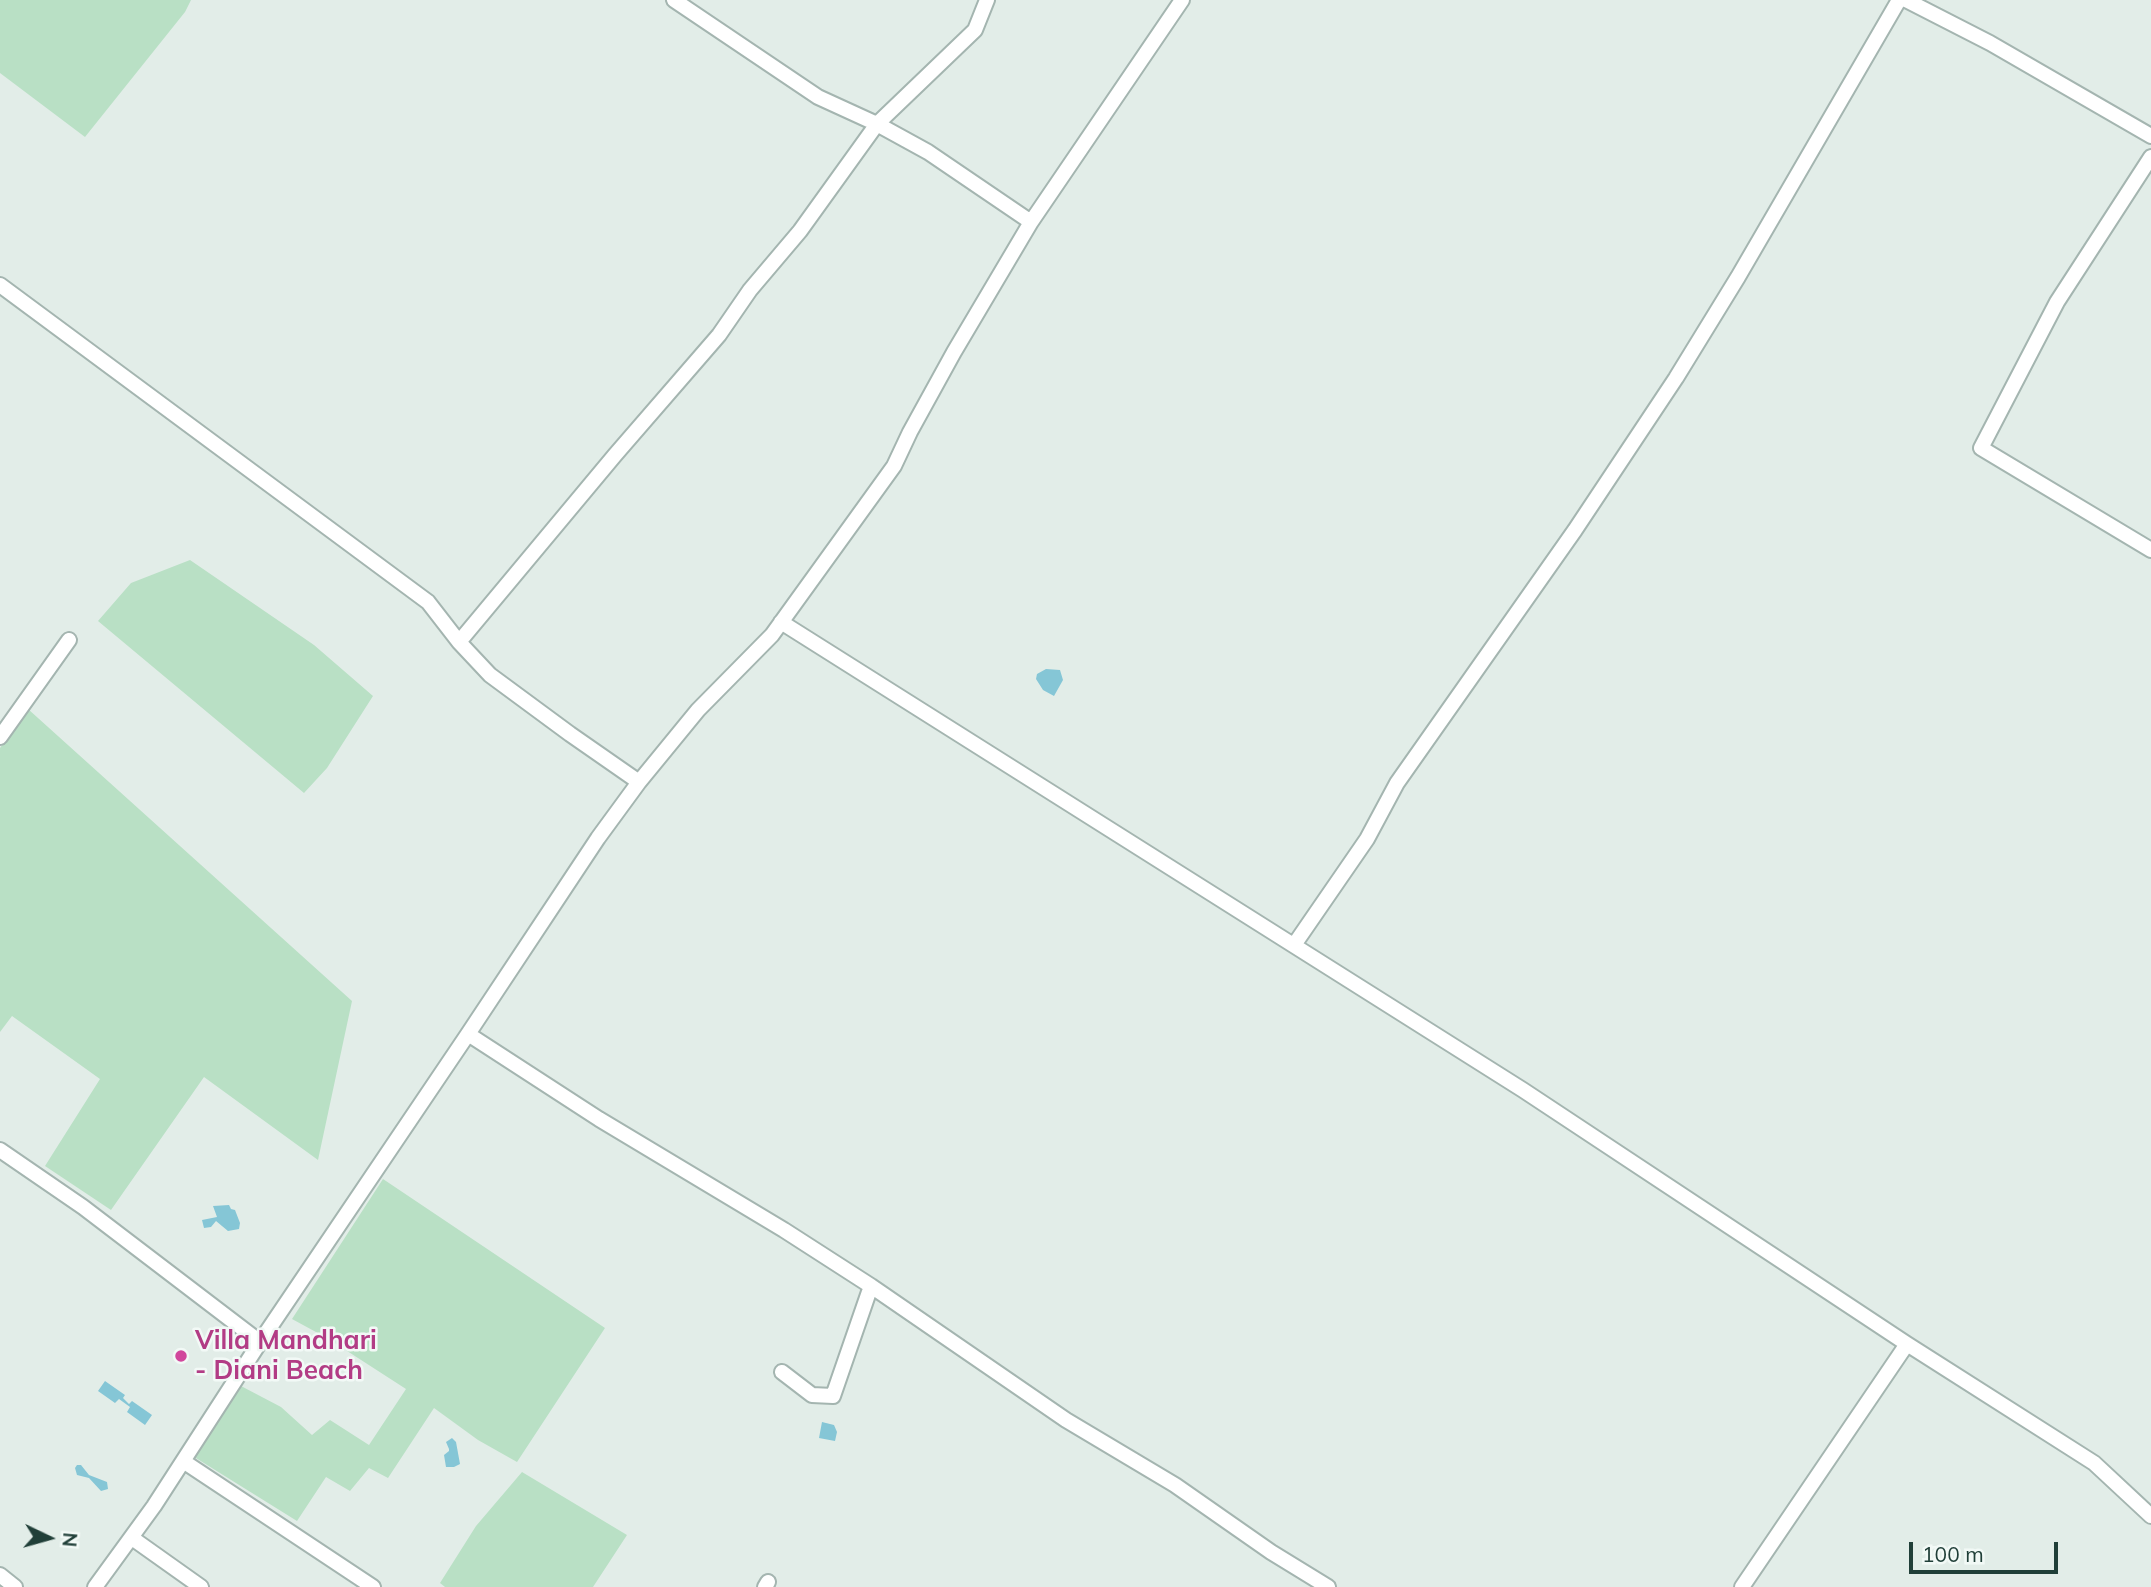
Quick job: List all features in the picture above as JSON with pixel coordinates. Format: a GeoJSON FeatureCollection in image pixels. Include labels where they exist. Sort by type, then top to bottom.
{"type":"FeatureCollection","features":[{"type":"Feature","properties":{"kind":"street"},"geometry":{"type":"LineString","coordinates":[[674,0],[818,97],[877,124],[928,152],[1031,222]]}},
{"type":"Feature","properties":{"kind":"street"},"geometry":{"type":"LineString","coordinates":[[459,642],[719,335],[750,290],[800,230],[877,124],[975,30],[987,0]]}},
{"type":"Feature","properties":{"kind":"street"},"geometry":{"type":"LineString","coordinates":[[95,1587],[132,1538],[598,838],[639,782],[698,710],[772,635],[894,466],[954,352],[1031,222],[1182,0]]}},
{"type":"Feature","properties":{"kind":"street"},"geometry":{"type":"LineString","coordinates":[[1294,945],[1367,839],[1397,783],[1575,530],[1676,378],[1899,0]]}},
{"type":"Feature","properties":{"kind":"street"},"geometry":{"type":"LineString","coordinates":[[1906,0],[1965,29],[2151,136]]}},
{"type":"Feature","properties":{"kind":"street"},"geometry":{"type":"LineString","coordinates":[[2151,157],[2057,302],[1981,448],[2151,550]]}},
{"type":"Feature","properties":{"kind":"street"},"geometry":{"type":"LineString","coordinates":[[0,285],[428,602],[459,642],[490,675],[639,782]]}},
{"type":"Feature","properties":{"kind":"street"},"geometry":{"type":"LineString","coordinates":[[781,622],[1523,1090],[1907,1344],[2094,1463],[2151,1516]]}},
{"type":"Feature","properties":{"kind":"street"},"geometry":{"type":"LineString","coordinates":[[0,737],[69,640]]}},
{"type":"Feature","properties":{"kind":"street"},"geometry":{"type":"LineString","coordinates":[[468,1034],[587,1112],[784,1230],[871,1286],[1066,1420],[1175,1485],[1271,1552],[1328,1587]]}},
{"type":"Feature","properties":{"kind":"street"},"geometry":{"type":"LineString","coordinates":[[0,1150],[83,1207],[260,1342]]}},
{"type":"Feature","properties":{"kind":"street"},"geometry":{"type":"LineString","coordinates":[[782,1372],[812,1395],[832,1396],[871,1286]]}},
{"type":"Feature","properties":{"kind":"street"},"geometry":{"type":"LineString","coordinates":[[1742,1587],[1907,1344]]}},
{"type":"Feature","properties":{"kind":"street"},"geometry":{"type":"LineString","coordinates":[[183,1461],[373,1587]]}},
{"type":"Feature","properties":{"kind":"street"},"geometry":{"type":"LineString","coordinates":[[132,1538],[201,1587]]}},
{"type":"Feature","properties":{"kind":"street"},"geometry":{"type":"LineString","coordinates":[[0,1575],[15,1587]]}},
{"type":"Feature","properties":{"kind":"green space"},"geometry":{"type":"Polygon","coordinates":[[[0,0],[191,0],[185,12],[85,137],[0,73],[0,0]]]}},
{"type":"Feature","properties":{"kind":"green space"},"geometry":{"type":"Polygon","coordinates":[[[190,560],[314,645],[373,696],[327,768],[304,793],[98,621],[131,583],[190,560]]]}},
{"type":"Feature","properties":{"kind":"green space"},"geometry":{"type":"Polygon","coordinates":[[[28,709],[352,1001],[318,1160],[204,1077],[111,1210],[45,1166],[100,1079],[12,1016],[0,1032],[0,748],[28,709]]]}},
{"type":"Feature","properties":{"kind":"green space"},"geometry":{"type":"Polygon","coordinates":[[[383,1179],[605,1328],[517,1462],[478,1440],[434,1408],[388,1478],[369,1468],[350,1491],[326,1477],[297,1521],[191,1455],[241,1386],[281,1407],[312,1435],[330,1420],[369,1445],[406,1389],[327,1338],[292,1319],[383,1179]]]}},
{"type":"Feature","properties":{"kind":"green space"},"geometry":{"type":"Polygon","coordinates":[[[522,1472],[627,1535],[593,1587],[445,1587],[440,1583],[476,1526],[522,1472]]]}},
{"type":"Feature","properties":{"kind":"water"},"geometry":{"type":"Polygon","coordinates":[[[1046,669],[1060,670],[1063,680],[1054,696],[1043,690],[1036,679],[1037,674],[1046,669]]]}},
{"type":"Feature","properties":{"kind":"water"},"geometry":{"type":"Polygon","coordinates":[[[229,1205],[235,1210],[240,1223],[239,1229],[228,1231],[216,1221],[211,1227],[204,1228],[202,1220],[217,1217],[213,1206],[229,1205]]]}},
{"type":"Feature","properties":{"kind":"water"},"geometry":{"type":"Polygon","coordinates":[[[105,1381],[125,1395],[123,1398],[129,1404],[132,1401],[152,1415],[145,1425],[127,1412],[130,1407],[119,1399],[115,1403],[98,1391],[105,1381]]]}},
{"type":"Feature","properties":{"kind":"water"},"geometry":{"type":"Polygon","coordinates":[[[822,1422],[834,1425],[837,1432],[835,1441],[819,1438],[822,1422]]]}},
{"type":"Feature","properties":{"kind":"water"},"geometry":{"type":"Polygon","coordinates":[[[452,1438],[456,1442],[460,1464],[446,1467],[444,1455],[449,1449],[446,1442],[452,1438]]]}},
{"type":"Feature","properties":{"kind":"water"},"geometry":{"type":"Polygon","coordinates":[[[77,1465],[81,1465],[89,1475],[107,1482],[108,1489],[101,1491],[89,1478],[77,1475],[77,1465]]]}},
{"type":"Feature","properties":{"kind":"place","name":"Villa Mandhari - Diani Beach"},"geometry":{"type":"Point","coordinates":[181,1356]}}]}
